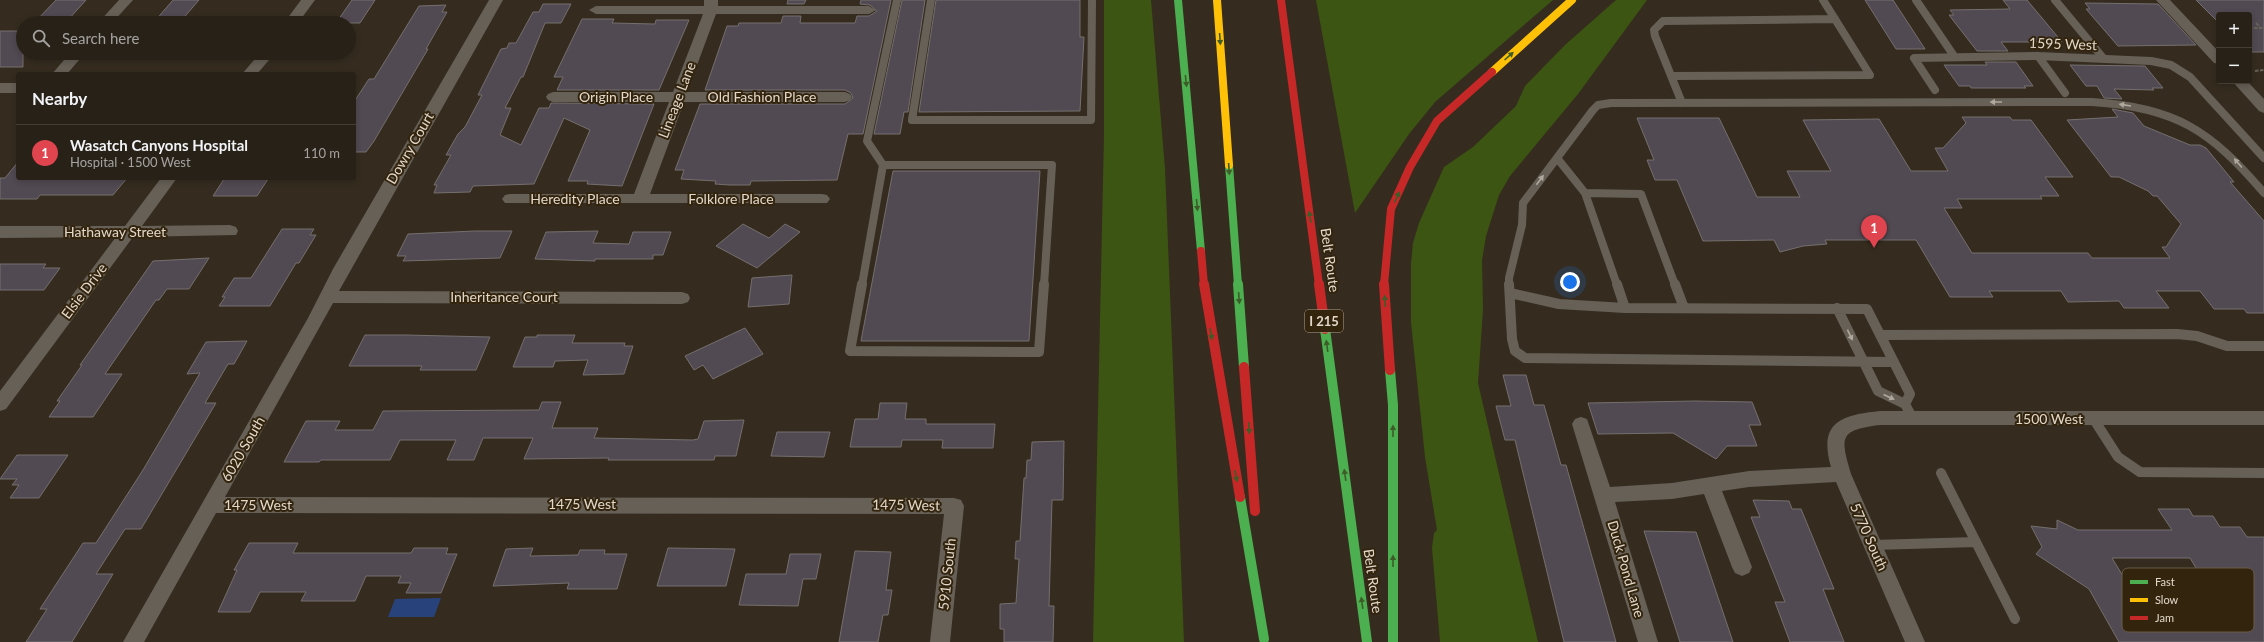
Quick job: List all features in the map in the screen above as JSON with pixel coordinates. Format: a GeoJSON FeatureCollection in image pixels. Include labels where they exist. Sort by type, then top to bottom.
{"type":"FeatureCollection","features":[{"type":"Feature","properties":{"kind":"highway"},"geometry":{"type":"LineString","coordinates":[[1178,0],[1191,124],[1205,297],[1264,641]]}},
{"type":"Feature","properties":{"kind":"highway"},"geometry":{"type":"LineString","coordinates":[[1217,0],[1255,521]]}},
{"type":"Feature","properties":{"kind":"highway","name":"Belt Route"},"geometry":{"type":"LineString","coordinates":[[1280,0],[1367,642]]}},
{"type":"Feature","properties":{"kind":"highway"},"geometry":{"type":"LineString","coordinates":[[1393,642],[1392,405],[1384,285],[1391,209],[1410,167],[1437,121],[1572,0]]}},
{"type":"Feature","properties":{"kind":"highway"},"geometry":{"type":"LineString","coordinates":[[1256,536],[1264,641]]}},
{"type":"Feature","properties":{"kind":"street"},"geometry":{"type":"LineString","coordinates":[[112,16],[126,0]]}},
{"type":"Feature","properties":{"kind":"street"},"geometry":{"type":"LineString","coordinates":[[296,16],[308,0]]}},
{"type":"Feature","properties":{"kind":"street","name":"Dowry Court"},"geometry":{"type":"LineString","coordinates":[[327,297],[339,273],[496,0]]}},
{"type":"Feature","properties":{"kind":"street"},"geometry":{"type":"LineString","coordinates":[[2163,0],[2216,57]]}},
{"type":"Feature","properties":{"kind":"street"},"geometry":{"type":"LineString","coordinates":[[596,10],[711,5],[869,10]]}},
{"type":"Feature","properties":{"kind":"street","name":"Lineage Lane"},"geometry":{"type":"LineString","coordinates":[[640,199],[711,5]]}},
{"type":"Feature","properties":{"kind":"street"},"geometry":{"type":"LineString","coordinates":[[61,72],[72,60]]}},
{"type":"Feature","properties":{"kind":"street"},"geometry":{"type":"LineString","coordinates":[[251,72],[262,60]]}},
{"type":"Feature","properties":{"kind":"street"},"geometry":{"type":"LineString","coordinates":[[2242,84],[2264,108]]}},
{"type":"Feature","properties":{"kind":"street"},"geometry":{"type":"LineString","coordinates":[[0,88],[16,88]]}},
{"type":"Feature","properties":{"kind":"street","name":"Origin Place"},"geometry":{"type":"LineString","coordinates":[[553,97],[678,97]]}},
{"type":"Feature","properties":{"kind":"street","name":"Old Fashion Place"},"geometry":{"type":"LineString","coordinates":[[678,97],[845,97]]}},
{"type":"Feature","properties":{"kind":"street","name":"Elsie Drive"},"geometry":{"type":"LineString","coordinates":[[0,404],[168,180]]}},
{"type":"Feature","properties":{"kind":"street","name":"Heredity Place"},"geometry":{"type":"LineString","coordinates":[[510,199],[640,199]]}},
{"type":"Feature","properties":{"kind":"street","name":"Folklore Place"},"geometry":{"type":"LineString","coordinates":[[640,199],[822,199]]}},
{"type":"Feature","properties":{"kind":"street","name":"Hathaway Street"},"geometry":{"type":"LineString","coordinates":[[0,232],[230,231]]}},
{"type":"Feature","properties":{"kind":"street","name":"Inheritance Court"},"geometry":{"type":"LineString","coordinates":[[327,297],[682,298]]}},
{"type":"Feature","properties":{"kind":"street","name":"6020 South"},"geometry":{"type":"LineString","coordinates":[[133,642],[327,297]]}},
{"type":"Feature","properties":{"kind":"street","name":"1500 West"},"geometry":{"type":"LineString","coordinates":[[1838,430],[1845,424],[1858,420],[1880,418],[1909,412],[2094,418],[2264,418]]}},
{"type":"Feature","properties":{"kind":"street","name":"Duck Pond Lane"},"geometry":{"type":"LineString","coordinates":[[1581,424],[1648,642]]}},
{"type":"Feature","properties":{"kind":"street","name":"5770 South"},"geometry":{"type":"LineString","coordinates":[[1838,430],[1835,444],[1842,474],[1915,642]]}},
{"type":"Feature","properties":{"kind":"street"},"geometry":{"type":"LineString","coordinates":[[1604,495],[1672,492],[1710,484],[1749,479],[1842,474]]}},
{"type":"Feature","properties":{"kind":"street"},"geometry":{"type":"LineString","coordinates":[[1710,484],[1742,567]]}},
{"type":"Feature","properties":{"kind":"street","name":"1475 West"},"geometry":{"type":"LineString","coordinates":[[211,505],[954,506]]}},
{"type":"Feature","properties":{"kind":"street","name":"5910 South"},"geometry":{"type":"LineString","coordinates":[[940,642],[954,506]]}},
{"type":"Feature","properties":{"kind":"lane"},"geometry":{"type":"LineString","coordinates":[[883,166],[1052,165],[1039,352],[850,351],[883,166],[867,141],[897,0]]}},
{"type":"Feature","properties":{"kind":"lane"},"geometry":{"type":"LineString","coordinates":[[931,0],[912,120],[1091,120],[1092,0]]}},
{"type":"Feature","properties":{"kind":"lane"},"geometry":{"type":"LineString","coordinates":[[1672,76],[1870,75],[1823,0]]}},
{"type":"Feature","properties":{"kind":"lane"},"geometry":{"type":"LineString","coordinates":[[1916,0],[1954,56]]}},
{"type":"Feature","properties":{"kind":"lane"},"geometry":{"type":"LineString","coordinates":[[2055,0],[2104,59]]}},
{"type":"Feature","properties":{"kind":"lane"},"geometry":{"type":"LineString","coordinates":[[1682,103],[1655,36],[1654,30],[1663,21],[1835,19]]}},
{"type":"Feature","properties":{"kind":"lane","name":"1595 West"},"geometry":{"type":"LineString","coordinates":[[1935,90],[1914,58],[1954,56],[2038,56],[2151,61],[2171,65],[2181,70],[2200,86],[2264,158]]}},
{"type":"Feature","properties":{"kind":"lane"},"geometry":{"type":"LineString","coordinates":[[2038,56],[2065,93]]}},
{"type":"Feature","properties":{"kind":"lane"},"geometry":{"type":"LineString","coordinates":[[1894,362],[1525,358],[1515,352],[1509,278],[1522,225],[1523,203],[1598,105],[1682,103],[2110,102],[2152,111],[2187,124],[2220,145],[2234,158],[2264,193]]}},
{"type":"Feature","properties":{"kind":"lane"},"geometry":{"type":"LineString","coordinates":[[1557,158],[1585,193],[1625,308]]}},
{"type":"Feature","properties":{"kind":"lane"},"geometry":{"type":"LineString","coordinates":[[1585,193],[1641,194],[1684,308]]}},
{"type":"Feature","properties":{"kind":"lane"},"geometry":{"type":"LineString","coordinates":[[1510,293],[1559,304],[1625,308],[1867,308],[1910,394],[1909,412]]}},
{"type":"Feature","properties":{"kind":"lane"},"geometry":{"type":"LineString","coordinates":[[1837,308],[1878,391],[1909,412]]}},
{"type":"Feature","properties":{"kind":"lane"},"geometry":{"type":"LineString","coordinates":[[1880,336],[2177,334],[2197,336],[2227,346],[2264,346]]}},
{"type":"Feature","properties":{"kind":"lane"},"geometry":{"type":"LineString","coordinates":[[2094,418],[2115,455],[2130,468],[2140,472],[2264,473]]}},
{"type":"Feature","properties":{"kind":"lane"},"geometry":{"type":"LineString","coordinates":[[1941,473],[2015,619]]}},
{"type":"Feature","properties":{"kind":"lane"},"geometry":{"type":"LineString","coordinates":[[1873,545],[1976,542]]}},
{"type":"Feature","properties":{"kind":"path"},"geometry":{"type":"LineString","coordinates":[[2256,23],[2261,28]]}},
{"type":"Feature","properties":{"kind":"path"},"geometry":{"type":"LineString","coordinates":[[2252,28],[2264,28]]}},
{"type":"Feature","properties":{"kind":"path"},"geometry":{"type":"LineString","coordinates":[[2256,71],[2264,70]]}},
{"type":"Feature","properties":{"kind":"green space"},"geometry":{"type":"Polygon","coordinates":[[[1104,0],[1151,0],[1165,169],[1184,642],[1093,642],[1104,135],[1104,0]]]}},
{"type":"Feature","properties":{"kind":"green space"},"geometry":{"type":"Polygon","coordinates":[[[1316,0],[1553,0],[1435,102],[1409,134],[1355,213],[1316,0]]]}},
{"type":"Feature","properties":{"kind":"green space"},"geometry":{"type":"Polygon","coordinates":[[[1616,0],[1647,0],[1578,94],[1510,176],[1499,195],[1486,236],[1482,260],[1483,309],[1478,383],[1538,642],[1440,642],[1432,548],[1434,533],[1437,530],[1425,457],[1411,322],[1411,264],[1413,243],[1419,223],[1444,167],[1473,147],[1516,106],[1525,86],[1565,45],[1616,0]]]}},
{"type":"Feature","properties":{"kind":"water"},"geometry":{"type":"Polygon","coordinates":[[[441,598],[434,617],[388,617],[395,599],[441,598]]]}},
{"type":"Feature","properties":{"kind":"building"},"geometry":{"type":"Polygon","coordinates":[[[56,0],[86,0],[72,16],[41,16],[56,0]]]}},
{"type":"Feature","properties":{"kind":"building"},"geometry":{"type":"Polygon","coordinates":[[[173,0],[199,0],[185,16],[159,16],[173,0]]]}},
{"type":"Feature","properties":{"kind":"building"},"geometry":{"type":"Polygon","coordinates":[[[352,0],[375,0],[360,23],[356,23],[356,16],[341,16],[352,0]]]}},
{"type":"Feature","properties":{"kind":"building"},"geometry":{"type":"Polygon","coordinates":[[[788,0],[806,0],[804,4],[787,4],[788,0]]]}},
{"type":"Feature","properties":{"kind":"building"},"geometry":{"type":"Polygon","coordinates":[[[861,0],[891,0],[863,134],[848,134],[837,180],[751,181],[750,185],[730,185],[715,184],[716,181],[681,179],[684,170],[675,170],[700,104],[845,104],[853,98],[851,93],[845,90],[705,90],[727,26],[738,26],[739,23],[781,23],[783,16],[801,16],[800,23],[855,23],[857,16],[869,16],[877,11],[870,5],[860,4],[861,0]]]}},
{"type":"Feature","properties":{"kind":"building"},"geometry":{"type":"Polygon","coordinates":[[[902,0],[925,0],[908,112],[904,112],[900,134],[874,134],[902,0]]]}},
{"type":"Feature","properties":{"kind":"building"},"geometry":{"type":"Polygon","coordinates":[[[936,0],[1080,0],[1080,37],[1084,37],[1080,111],[919,112],[936,0]]]}},
{"type":"Feature","properties":{"kind":"building"},"geometry":{"type":"Polygon","coordinates":[[[1865,0],[1893,0],[1925,49],[1896,49],[1865,0]]]}},
{"type":"Feature","properties":{"kind":"building"},"geometry":{"type":"Polygon","coordinates":[[[2003,0],[2027,0],[2062,42],[2001,42],[2008,51],[1977,51],[1949,15],[1954,15],[1950,10],[2010,9],[2003,0]]]}},
{"type":"Feature","properties":{"kind":"building"},"geometry":{"type":"Polygon","coordinates":[[[2196,0],[2264,0],[2264,52],[2252,52],[2252,12],[2216,12],[2216,20],[2196,0]]]}},
{"type":"Feature","properties":{"kind":"building"},"geometry":{"type":"Polygon","coordinates":[[[2085,3],[2158,4],[2196,45],[2118,46],[2086,9],[2090,9],[2085,3]]]}},
{"type":"Feature","properties":{"kind":"building"},"geometry":{"type":"Polygon","coordinates":[[[543,4],[571,4],[561,23],[545,23],[523,77],[521,77],[505,108],[511,108],[500,135],[521,145],[539,108],[549,108],[551,103],[654,104],[622,186],[587,184],[588,181],[568,181],[590,130],[564,118],[534,184],[473,186],[470,192],[434,193],[437,185],[434,185],[451,155],[446,155],[458,134],[465,127],[482,95],[478,95],[501,49],[507,48],[509,43],[516,43],[533,12],[539,12],[543,4]]]}},
{"type":"Feature","properties":{"kind":"building"},"geometry":{"type":"Polygon","coordinates":[[[446,5],[442,12],[447,12],[426,49],[428,49],[374,141],[366,152],[356,152],[356,99],[369,79],[374,79],[419,6],[446,5]]]}},
{"type":"Feature","properties":{"kind":"building"},"geometry":{"type":"Polygon","coordinates":[[[582,19],[614,19],[612,23],[655,24],[656,20],[689,20],[659,90],[557,90],[563,77],[554,77],[582,19]]]}},
{"type":"Feature","properties":{"kind":"building"},"geometry":{"type":"Polygon","coordinates":[[[0,31],[16,31],[16,60],[23,60],[23,67],[0,67],[0,31]]]}},
{"type":"Feature","properties":{"kind":"building"},"geometry":{"type":"Polygon","coordinates":[[[1985,62],[2016,62],[2033,86],[2024,86],[2026,88],[1971,88],[1970,86],[1959,86],[1944,65],[1987,65],[1985,62]]]}},
{"type":"Feature","properties":{"kind":"building"},"geometry":{"type":"Polygon","coordinates":[[[2070,65],[2145,66],[2163,88],[2152,88],[2154,90],[2114,89],[2122,99],[2104,98],[2097,86],[2086,86],[2070,65]]]}},
{"type":"Feature","properties":{"kind":"building"},"geometry":{"type":"Polygon","coordinates":[[[2112,109],[2133,113],[2144,126],[2190,145],[2200,145],[2206,148],[2234,182],[2230,182],[2264,221],[2264,313],[2247,313],[2244,309],[2214,309],[2200,291],[2156,291],[2169,308],[2124,308],[2119,301],[2068,302],[2061,291],[1989,291],[1993,297],[1950,297],[1916,240],[1825,240],[1827,244],[1803,246],[1780,252],[1774,240],[1703,241],[1677,180],[1655,180],[1647,160],[1654,160],[1637,118],[1719,118],[1757,197],[1800,197],[1787,171],[1831,171],[1803,120],[1879,119],[1911,171],[1948,171],[1935,148],[1943,148],[1966,123],[1962,117],[2010,117],[2012,120],[2031,120],[2073,177],[2045,177],[2059,196],[2040,196],[2042,199],[1957,199],[1962,208],[1944,208],[1972,253],[2088,253],[2092,258],[2170,258],[2162,247],[2166,247],[2181,224],[2157,196],[2153,196],[2148,191],[2119,177],[2111,177],[2067,120],[2118,117],[2112,109]]]}},
{"type":"Feature","properties":{"kind":"building"},"geometry":{"type":"Polygon","coordinates":[[[16,164],[16,180],[125,180],[113,195],[40,195],[37,199],[0,199],[0,178],[5,178],[16,164]]]}},
{"type":"Feature","properties":{"kind":"building"},"geometry":{"type":"Polygon","coordinates":[[[893,171],[1040,171],[1029,341],[861,341],[893,171]]]}},
{"type":"Feature","properties":{"kind":"building"},"geometry":{"type":"Polygon","coordinates":[[[223,180],[267,180],[257,196],[213,196],[223,180]]]}},
{"type":"Feature","properties":{"kind":"building"},"geometry":{"type":"Polygon","coordinates":[[[743,224],[769,238],[785,224],[800,232],[757,268],[716,246],[743,224]]]}},
{"type":"Feature","properties":{"kind":"building"},"geometry":{"type":"Polygon","coordinates":[[[282,229],[314,229],[310,235],[316,235],[299,263],[296,263],[270,306],[219,306],[225,297],[222,297],[234,278],[251,278],[282,229]]]}},
{"type":"Feature","properties":{"kind":"building"},"geometry":{"type":"Polygon","coordinates":[[[512,231],[500,258],[403,261],[406,256],[397,256],[408,234],[512,231]]]}},
{"type":"Feature","properties":{"kind":"building"},"geometry":{"type":"Polygon","coordinates":[[[598,231],[593,243],[629,244],[633,232],[671,232],[663,255],[653,255],[653,259],[595,259],[595,261],[535,259],[546,232],[598,231]]]}},
{"type":"Feature","properties":{"kind":"building"},"geometry":{"type":"Polygon","coordinates":[[[209,258],[189,289],[167,289],[159,300],[156,300],[105,374],[122,374],[93,417],[49,417],[60,401],[57,401],[82,365],[80,365],[153,261],[209,258]]]}},
{"type":"Feature","properties":{"kind":"building"},"geometry":{"type":"Polygon","coordinates":[[[0,264],[46,264],[43,268],[60,268],[44,290],[0,290],[0,264]]]}},
{"type":"Feature","properties":{"kind":"building"},"geometry":{"type":"Polygon","coordinates":[[[792,275],[789,304],[748,307],[752,278],[792,275]]]}},
{"type":"Feature","properties":{"kind":"building"},"geometry":{"type":"Polygon","coordinates":[[[745,328],[763,354],[713,379],[703,365],[694,370],[685,356],[745,328]]]}},
{"type":"Feature","properties":{"kind":"building"},"geometry":{"type":"Polygon","coordinates":[[[365,335],[490,337],[476,370],[420,370],[422,366],[349,366],[365,335]]]}},
{"type":"Feature","properties":{"kind":"building"},"geometry":{"type":"Polygon","coordinates":[[[537,335],[575,335],[572,343],[625,343],[624,346],[633,346],[624,374],[583,375],[588,360],[555,361],[553,367],[513,367],[525,337],[537,337],[537,335]]]}},
{"type":"Feature","properties":{"kind":"building"},"geometry":{"type":"Polygon","coordinates":[[[247,341],[234,364],[228,364],[205,403],[216,403],[141,529],[125,529],[96,574],[113,574],[72,642],[26,642],[47,609],[40,609],[83,543],[96,543],[143,470],[200,373],[187,374],[206,342],[247,341]]]}},
{"type":"Feature","properties":{"kind":"building"},"geometry":{"type":"Polygon","coordinates":[[[1503,375],[1526,375],[1534,405],[1544,405],[1561,465],[1566,465],[1616,642],[1564,642],[1515,440],[1505,440],[1496,406],[1511,406],[1503,375]]]}},
{"type":"Feature","properties":{"kind":"building"},"geometry":{"type":"Polygon","coordinates":[[[1695,401],[1752,402],[1761,425],[1749,425],[1757,446],[1727,446],[1716,459],[1673,433],[1598,434],[1588,403],[1695,401]]]}},
{"type":"Feature","properties":{"kind":"building"},"geometry":{"type":"Polygon","coordinates":[[[542,402],[561,402],[552,428],[598,428],[594,438],[693,440],[698,439],[704,421],[744,420],[736,456],[715,456],[714,460],[608,460],[609,458],[524,459],[533,438],[483,438],[474,460],[447,460],[456,440],[400,440],[390,460],[321,460],[319,462],[284,462],[306,421],[340,421],[335,430],[373,430],[383,411],[539,410],[542,402]]]}},
{"type":"Feature","properties":{"kind":"building"},"geometry":{"type":"Polygon","coordinates":[[[880,403],[907,403],[905,419],[926,419],[926,424],[995,424],[993,448],[942,448],[943,440],[902,440],[901,447],[850,447],[855,419],[878,419],[880,403]]]}},
{"type":"Feature","properties":{"kind":"building"},"geometry":{"type":"Polygon","coordinates":[[[777,432],[830,432],[824,457],[771,456],[777,432]]]}},
{"type":"Feature","properties":{"kind":"building"},"geometry":{"type":"Polygon","coordinates":[[[1064,441],[1063,500],[1052,500],[1049,606],[1054,606],[1053,642],[1004,642],[1004,629],[1000,629],[1000,604],[1016,603],[1019,559],[1015,559],[1016,541],[1020,541],[1024,478],[1026,478],[1027,460],[1031,460],[1032,442],[1064,441]]]}},
{"type":"Feature","properties":{"kind":"building"},"geometry":{"type":"Polygon","coordinates":[[[17,455],[68,455],[39,498],[10,498],[19,485],[12,485],[17,479],[0,479],[17,455]]]}},
{"type":"Feature","properties":{"kind":"building"},"geometry":{"type":"Polygon","coordinates":[[[1753,500],[1789,501],[1792,509],[1801,509],[1834,589],[1823,589],[1844,642],[1790,642],[1775,602],[1785,602],[1751,517],[1760,517],[1753,500]]]}},
{"type":"Feature","properties":{"kind":"building"},"geometry":{"type":"Polygon","coordinates":[[[2158,509],[2189,509],[2193,516],[2213,516],[2220,527],[2240,527],[2247,537],[2264,537],[2264,642],[2119,642],[2089,589],[2036,554],[2042,547],[2031,526],[2057,529],[2057,520],[2078,530],[2172,530],[2158,509]]]}},
{"type":"Feature","properties":{"kind":"building"},"geometry":{"type":"Polygon","coordinates":[[[1644,531],[1696,532],[1733,642],[1680,642],[1644,531]]]}},
{"type":"Feature","properties":{"kind":"building"},"geometry":{"type":"Polygon","coordinates":[[[249,543],[298,543],[293,553],[411,553],[414,548],[448,548],[446,554],[457,554],[441,593],[406,593],[411,583],[398,583],[401,576],[366,576],[355,601],[301,601],[306,592],[260,592],[250,612],[218,612],[237,570],[234,570],[249,543]]]}},
{"type":"Feature","properties":{"kind":"building"},"geometry":{"type":"Polygon","coordinates":[[[533,548],[530,556],[578,555],[580,550],[605,550],[604,554],[627,554],[617,589],[567,589],[569,583],[493,586],[506,549],[533,548]]]}},
{"type":"Feature","properties":{"kind":"building"},"geometry":{"type":"Polygon","coordinates":[[[668,548],[735,549],[726,586],[657,586],[668,548]]]}},
{"type":"Feature","properties":{"kind":"building"},"geometry":{"type":"Polygon","coordinates":[[[855,551],[891,552],[886,590],[892,590],[888,615],[883,615],[878,642],[839,642],[855,551]]]}},
{"type":"Feature","properties":{"kind":"building"},"geometry":{"type":"Polygon","coordinates":[[[790,554],[821,554],[816,579],[803,579],[798,606],[739,605],[746,574],[786,574],[790,554]]]}},
{"type":"Feature","properties":{"kind":"traffic: fast"},"geometry":{"type":"LineString","coordinates":[[1178,0],[1201,251]]}},
{"type":"Feature","properties":{"kind":"traffic: fast"},"geometry":{"type":"LineString","coordinates":[[1229,165],[1244,367]]}},
{"type":"Feature","properties":{"kind":"traffic: fast"},"geometry":{"type":"LineString","coordinates":[[1325,329],[1367,642]]}},
{"type":"Feature","properties":{"kind":"traffic: fast"},"geometry":{"type":"LineString","coordinates":[[1390,370],[1393,405],[1393,642]]}},
{"type":"Feature","properties":{"kind":"traffic: fast"},"geometry":{"type":"LineString","coordinates":[[1240,497],[1264,639]]}},
{"type":"Feature","properties":{"kind":"traffic: slow"},"geometry":{"type":"LineString","coordinates":[[1217,0],[1229,165]]}},
{"type":"Feature","properties":{"kind":"traffic: slow"},"geometry":{"type":"LineString","coordinates":[[1492,72],[1572,0]]}},
{"type":"Feature","properties":{"kind":"traffic: jam"},"geometry":{"type":"LineString","coordinates":[[1281,0],[1325,329]]}},
{"type":"Feature","properties":{"kind":"traffic: jam"},"geometry":{"type":"LineString","coordinates":[[1390,370],[1384,285],[1391,209],[1410,167],[1437,121],[1492,72]]}},
{"type":"Feature","properties":{"kind":"traffic: jam"},"geometry":{"type":"LineString","coordinates":[[1201,251],[1205,297],[1240,497]]}},
{"type":"Feature","properties":{"kind":"traffic: jam"},"geometry":{"type":"LineString","coordinates":[[1244,367],[1255,511]]}},
{"type":"Feature","properties":{"kind":"place","name":"Wasatch Canyons Hospital"},"geometry":{"type":"Point","coordinates":[1874,248]}}]}
